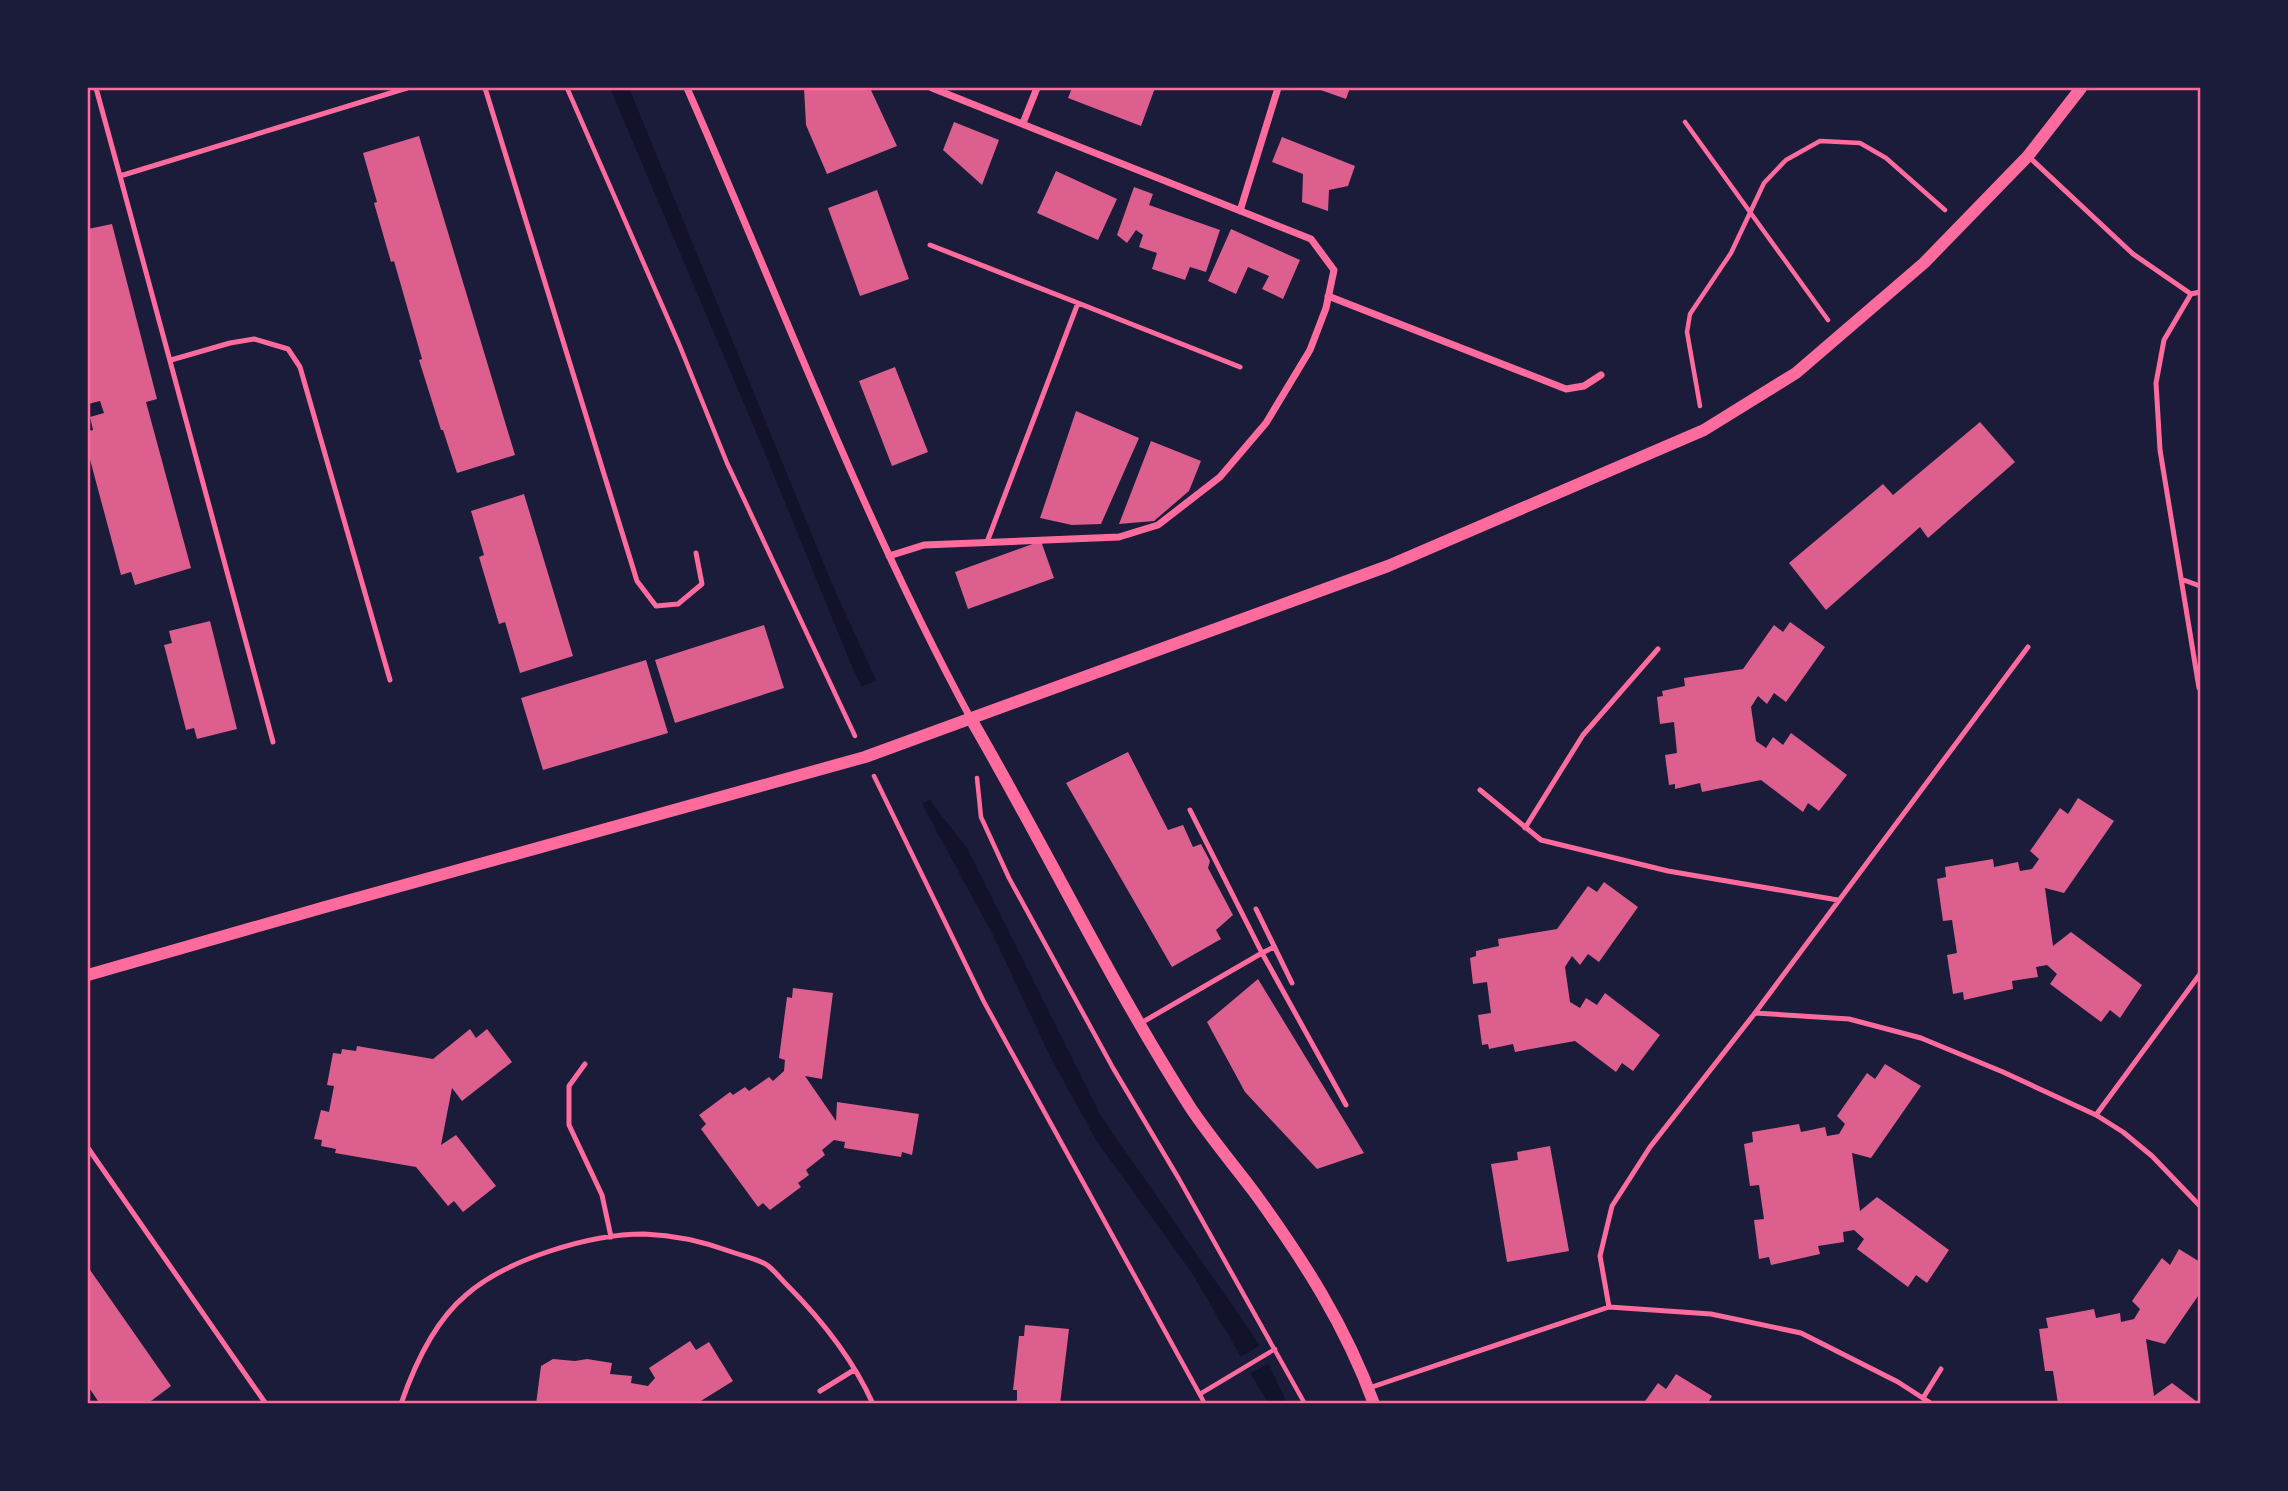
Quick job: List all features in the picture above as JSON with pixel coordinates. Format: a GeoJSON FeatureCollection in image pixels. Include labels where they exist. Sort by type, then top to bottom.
{"type":"FeatureCollection","features":[{"type":"Feature","properties":{"kind":"street"},"geometry":{"type":"LineString","coordinates":[[687,88],[840,447],[927,638],[1021,805],[1139,1025],[1192,1110],[1255,1194],[1342,1326],[1374,1404]]}},
{"type":"Feature","properties":{"kind":"street"},"geometry":{"type":"LineString","coordinates":[[889,556],[924,545],[1119,537],[1158,525],[1220,477],[1266,424],[1310,350],[1326,308],[1334,270],[1311,239],[932,88]]}},
{"type":"Feature","properties":{"kind":"street"},"geometry":{"type":"LineString","coordinates":[[1023,122],[1037,88]]}},
{"type":"Feature","properties":{"kind":"street"},"geometry":{"type":"LineString","coordinates":[[1240,211],[1278,88]]}},
{"type":"Feature","properties":{"kind":"street"},"geometry":{"type":"LineString","coordinates":[[88,975],[470,866],[861,759],[1388,566],[1704,430],[1796,373],[1924,263],[2028,156],[2081,88]]}},
{"type":"Feature","properties":{"kind":"street"},"geometry":{"type":"LineString","coordinates":[[1328,296],[1566,389],[1584,386],[1601,375]]}},
{"type":"Feature","properties":{"kind":"lane"},"geometry":{"type":"LineString","coordinates":[[96,88],[272,742]]}},
{"type":"Feature","properties":{"kind":"lane"},"geometry":{"type":"LineString","coordinates":[[120,176],[407,88]]}},
{"type":"Feature","properties":{"kind":"lane"},"geometry":{"type":"LineString","coordinates":[[485,88],[637,581],[656,606],[678,604],[702,584],[696,552]]}},
{"type":"Feature","properties":{"kind":"lane"},"geometry":{"type":"LineString","coordinates":[[2028,156],[2133,254],[2191,294]]}},
{"type":"Feature","properties":{"kind":"lane"},"geometry":{"type":"LineString","coordinates":[[930,245],[1240,367]]}},
{"type":"Feature","properties":{"kind":"lane"},"geometry":{"type":"LineString","coordinates":[[2199,688],[2160,450],[2156,383],[2164,340],[2191,294],[2200,292]]}},
{"type":"Feature","properties":{"kind":"lane"},"geometry":{"type":"LineString","coordinates":[[986,542],[1078,303]]}},
{"type":"Feature","properties":{"kind":"lane"},"geometry":{"type":"LineString","coordinates":[[171,360],[254,339],[288,349],[300,367],[390,680]]}},
{"type":"Feature","properties":{"kind":"lane"},"geometry":{"type":"LineString","coordinates":[[2181,579],[2200,586]]}},
{"type":"Feature","properties":{"kind":"lane"},"geometry":{"type":"LineString","coordinates":[[1609,1307],[1600,1256],[1612,1206],[1650,1147],[1755,1013],[2028,647]]}},
{"type":"Feature","properties":{"kind":"lane"},"geometry":{"type":"LineString","coordinates":[[1525,828],[1583,735],[1658,649]]}},
{"type":"Feature","properties":{"kind":"lane"},"geometry":{"type":"LineString","coordinates":[[1480,790],[1541,840],[1668,871],[1838,900]]}},
{"type":"Feature","properties":{"kind":"lane"},"geometry":{"type":"LineString","coordinates":[[1190,810],[1262,953],[1346,1105]]}},
{"type":"Feature","properties":{"kind":"lane"},"geometry":{"type":"LineString","coordinates":[[1256,909],[1292,983]]}},
{"type":"Feature","properties":{"kind":"lane"},"geometry":{"type":"LineString","coordinates":[[1139,1025],[1274,947]]}},
{"type":"Feature","properties":{"kind":"lane"},"geometry":{"type":"LineString","coordinates":[[2096,1115],[2200,974]]}},
{"type":"Feature","properties":{"kind":"lane"},"geometry":{"type":"LineString","coordinates":[[1755,1013],[1849,1019],[1921,1038],[2003,1072],[2096,1115],[2123,1132],[2152,1156],[2200,1206]]}},
{"type":"Feature","properties":{"kind":"lane"},"geometry":{"type":"LineString","coordinates":[[585,1064],[569,1086],[569,1125],[602,1195],[611,1237]]}},
{"type":"Feature","properties":{"kind":"lane"},"geometry":{"type":"LineString","coordinates":[[88,1148],[266,1404]]}},
{"type":"Feature","properties":{"kind":"lane"},"geometry":{"type":"LineString","coordinates":[[401,1404],[432,1336],[466,1295],[505,1269],[566,1247],[611,1237],[644,1234],[722,1248],[766,1265],[802,1299],[824,1326],[873,1404]]}},
{"type":"Feature","properties":{"kind":"lane"},"geometry":{"type":"LineString","coordinates":[[1369,1388],[1609,1307],[1711,1314],[1801,1333],[1898,1382],[1932,1404]]}},
{"type":"Feature","properties":{"kind":"lane"},"geometry":{"type":"LineString","coordinates":[[1923,1398],[1941,1369]]}},
{"type":"Feature","properties":{"kind":"lane"},"geometry":{"type":"LineString","coordinates":[[820,1391],[854,1370]]}},
{"type":"Feature","properties":{"kind":"path"},"geometry":{"type":"LineString","coordinates":[[567,88],[679,344],[727,463],[861,759],[984,1002],[1205,1404]]}},
{"type":"Feature","properties":{"kind":"path"},"geometry":{"type":"LineString","coordinates":[[1685,122],[1839,336]]}},
{"type":"Feature","properties":{"kind":"path"},"geometry":{"type":"LineString","coordinates":[[1704,430],[1687,331],[1690,314],[1731,254],[1765,183],[1786,160],[1820,141],[1860,143],[1886,158],[1962,225]]}},
{"type":"Feature","properties":{"kind":"path"},"geometry":{"type":"LineString","coordinates":[[976,768],[981,817],[1009,878],[1113,1068],[1305,1404]]}},
{"type":"Feature","properties":{"kind":"path"},"geometry":{"type":"LineString","coordinates":[[1200,1394],[1274,1350]]}},
{"type":"Feature","properties":{"kind":"shaded area"},"geometry":{"type":"Polygon","coordinates":[[[610,88],[629,88],[832,584],[933,805],[967,848],[1101,1116],[1259,1344],[1287,1403],[1268,1403],[1192,1273],[1096,1140],[1050,1056],[993,935],[853,669],[610,88]]]}},
{"type":"Feature","properties":{"kind":"pier"},"geometry":{"type":"Polygon","coordinates":[[[880,679],[934,798],[919,805],[859,688],[880,679]]]}},
{"type":"Feature","properties":{"kind":"pier"},"geometry":{"type":"Polygon","coordinates":[[[1263,1344],[1271,1362],[1248,1375],[1238,1358],[1263,1344]]]}},
{"type":"Feature","properties":{"kind":"building"},"geometry":{"type":"Polygon","coordinates":[[[804,88],[870,88],[897,146],[827,174],[806,125],[804,88]]]}},
{"type":"Feature","properties":{"kind":"building"},"geometry":{"type":"Polygon","coordinates":[[[1072,88],[1155,88],[1141,126],[1068,98],[1072,88]]]}},
{"type":"Feature","properties":{"kind":"building"},"geometry":{"type":"Polygon","coordinates":[[[1315,88],[1350,88],[1346,99],[1315,88]]]}},
{"type":"Feature","properties":{"kind":"building"},"geometry":{"type":"Polygon","coordinates":[[[954,122],[999,140],[982,185],[943,150],[954,122]]]}},
{"type":"Feature","properties":{"kind":"building"},"geometry":{"type":"Polygon","coordinates":[[[419,136],[515,455],[457,473],[419,360],[422,359],[374,203],[377,202],[363,153],[419,136]]]}},
{"type":"Feature","properties":{"kind":"building"},"geometry":{"type":"Polygon","coordinates":[[[1282,137],[1355,166],[1348,186],[1329,190],[1328,211],[1302,202],[1303,174],[1272,162],[1282,137]]]}},
{"type":"Feature","properties":{"kind":"building"},"geometry":{"type":"Polygon","coordinates":[[[1056,171],[1117,199],[1098,240],[1037,213],[1056,171]]]}},
{"type":"Feature","properties":{"kind":"building"},"geometry":{"type":"Polygon","coordinates":[[[1134,187],[1153,194],[1149,205],[1220,230],[1206,272],[1190,267],[1185,280],[1152,269],[1157,253],[1139,247],[1143,235],[1136,230],[1127,243],[1117,235],[1134,187]]]}},
{"type":"Feature","properties":{"kind":"building"},"geometry":{"type":"Polygon","coordinates":[[[877,190],[909,279],[860,296],[828,208],[877,190]]]}},
{"type":"Feature","properties":{"kind":"building"},"geometry":{"type":"Polygon","coordinates":[[[112,224],[157,399],[146,402],[191,568],[135,585],[131,572],[121,575],[88,452],[88,431],[93,430],[90,417],[104,413],[100,401],[88,404],[88,229],[112,224]]]}},
{"type":"Feature","properties":{"kind":"building"},"geometry":{"type":"Polygon","coordinates":[[[1231,229],[1300,260],[1283,299],[1262,289],[1269,276],[1248,267],[1236,294],[1208,281],[1231,229]]]}},
{"type":"Feature","properties":{"kind":"building"},"geometry":{"type":"Polygon","coordinates":[[[895,367],[928,452],[892,466],[859,381],[895,367]]]}},
{"type":"Feature","properties":{"kind":"building"},"geometry":{"type":"Polygon","coordinates":[[[1076,411],[1139,438],[1101,524],[1072,525],[1040,518],[1076,411]]]}},
{"type":"Feature","properties":{"kind":"building"},"geometry":{"type":"Polygon","coordinates":[[[1980,422],[2015,462],[1928,538],[1920,527],[1826,610],[1789,563],[1883,484],[1893,495],[1980,422]]]}},
{"type":"Feature","properties":{"kind":"building"},"geometry":{"type":"Polygon","coordinates":[[[1151,441],[1201,461],[1189,491],[1154,521],[1119,524],[1151,441]]]}},
{"type":"Feature","properties":{"kind":"building"},"geometry":{"type":"Polygon","coordinates":[[[524,494],[573,656],[520,673],[505,622],[499,624],[479,557],[484,555],[471,511],[524,494]]]}},
{"type":"Feature","properties":{"kind":"building"},"geometry":{"type":"Polygon","coordinates":[[[1041,541],[1054,578],[968,609],[955,572],[1041,541]]]}},
{"type":"Feature","properties":{"kind":"building"},"geometry":{"type":"Polygon","coordinates":[[[210,621],[237,729],[197,739],[194,728],[186,730],[164,645],[172,643],[169,631],[210,621]]]}},
{"type":"Feature","properties":{"kind":"building"},"geometry":{"type":"Polygon","coordinates":[[[1790,622],[1825,647],[1786,702],[1774,693],[1767,704],[1758,696],[1751,707],[1756,741],[1766,748],[1773,737],[1783,745],[1791,733],[1847,775],[1819,811],[1808,803],[1803,812],[1761,780],[1702,792],[1700,783],[1675,789],[1675,784],[1669,785],[1665,755],[1677,753],[1674,722],[1660,724],[1657,697],[1663,696],[1662,691],[1685,686],[1684,678],[1743,669],[1774,625],[1783,632],[1790,622]]]}},
{"type":"Feature","properties":{"kind":"building"},"geometry":{"type":"Polygon","coordinates":[[[764,625],[784,688],[675,723],[655,660],[764,625]]]}},
{"type":"Feature","properties":{"kind":"building"},"geometry":{"type":"Polygon","coordinates":[[[646,660],[668,733],[543,770],[521,698],[646,660]]]}},
{"type":"Feature","properties":{"kind":"building"},"geometry":{"type":"Polygon","coordinates":[[[1128,752],[1168,830],[1183,825],[1193,847],[1201,844],[1210,861],[1208,868],[1233,915],[1216,930],[1221,939],[1172,967],[1066,783],[1128,752]]]}},
{"type":"Feature","properties":{"kind":"building"},"geometry":{"type":"Polygon","coordinates":[[[2078,798],[2114,821],[2064,893],[2045,888],[2053,946],[2071,932],[2142,985],[2120,1018],[2110,1010],[2101,1022],[2050,984],[2057,974],[2047,965],[2036,967],[2038,977],[2012,981],[2013,989],[1964,1000],[1963,992],[1953,994],[1947,955],[1957,953],[1952,920],[1943,921],[1937,879],[1946,877],[1945,867],[1993,859],[1994,867],[2018,862],[2020,871],[2032,869],[2039,859],[2030,851],[2060,808],[2068,814],[2078,798]]]}},
{"type":"Feature","properties":{"kind":"building"},"geometry":{"type":"Polygon","coordinates":[[[1604,882],[1638,907],[1599,962],[1588,954],[1580,965],[1572,956],[1565,967],[1570,1002],[1580,1008],[1586,998],[1597,1005],[1605,993],[1660,1035],[1633,1071],[1622,1063],[1616,1072],[1575,1041],[1515,1052],[1513,1044],[1489,1049],[1488,1044],[1482,1045],[1478,1015],[1491,1013],[1487,982],[1473,984],[1470,958],[1476,956],[1476,951],[1499,946],[1498,939],[1557,929],[1588,886],[1597,892],[1604,882]]]}},
{"type":"Feature","properties":{"kind":"building"},"geometry":{"type":"Polygon","coordinates":[[[1258,979],[1364,1153],[1317,1169],[1245,1092],[1207,1022],[1258,979]]]}},
{"type":"Feature","properties":{"kind":"building"},"geometry":{"type":"Polygon","coordinates":[[[793,988],[833,993],[822,1079],[805,1076],[836,1121],[837,1102],[919,1114],[912,1155],[902,1152],[901,1157],[844,1148],[845,1142],[834,1140],[822,1150],[825,1155],[806,1170],[809,1175],[798,1183],[801,1187],[770,1210],[763,1203],[758,1207],[701,1129],[706,1124],[699,1115],[730,1092],[733,1095],[745,1087],[749,1091],[769,1077],[773,1081],[784,1071],[785,1060],[779,1058],[787,997],[792,998],[793,988]]]}},
{"type":"Feature","properties":{"kind":"building"},"geometry":{"type":"Polygon","coordinates":[[[470,1029],[476,1038],[487,1029],[512,1062],[462,1101],[452,1088],[441,1145],[456,1135],[496,1186],[463,1212],[454,1201],[448,1206],[416,1167],[335,1153],[336,1149],[321,1146],[322,1140],[314,1139],[321,1110],[329,1112],[334,1086],[327,1085],[333,1053],[341,1054],[342,1049],[356,1051],[357,1046],[433,1059],[470,1029]]]}},
{"type":"Feature","properties":{"kind":"building"},"geometry":{"type":"Polygon","coordinates":[[[1885,1064],[1921,1086],[1871,1158],[1852,1153],[1860,1211],[1877,1197],[1949,1250],[1927,1283],[1916,1275],[1908,1287],[1857,1249],[1864,1239],[1854,1230],[1843,1232],[1844,1242],[1818,1246],[1820,1254],[1771,1265],[1769,1257],[1759,1259],[1754,1220],[1764,1219],[1759,1185],[1750,1186],[1744,1144],[1753,1142],[1752,1132],[1799,1124],[1801,1132],[1825,1127],[1827,1136],[1839,1134],[1845,1124],[1837,1116],[1867,1073],[1875,1079],[1885,1064]]]}},
{"type":"Feature","properties":{"kind":"building"},"geometry":{"type":"Polygon","coordinates":[[[1550,1146],[1569,1251],[1507,1262],[1491,1164],[1518,1160],[1517,1152],[1550,1146]]]}},
{"type":"Feature","properties":{"kind":"building"},"geometry":{"type":"Polygon","coordinates":[[[2179,1249],[2200,1262],[2200,1293],[2165,1344],[2146,1339],[2154,1396],[2172,1383],[2200,1404],[2058,1404],[2053,1371],[2045,1371],[2039,1329],[2048,1328],[2046,1318],[2094,1309],[2096,1318],[2120,1313],[2121,1322],[2134,1319],[2140,1309],[2132,1301],[2162,1258],[2170,1265],[2179,1249]]]}},
{"type":"Feature","properties":{"kind":"building"},"geometry":{"type":"Polygon","coordinates":[[[88,1267],[171,1386],[147,1404],[100,1404],[88,1386],[88,1267]]]}},
{"type":"Feature","properties":{"kind":"building"},"geometry":{"type":"Polygon","coordinates":[[[1025,1325],[1069,1329],[1060,1404],[1012,1404],[1017,1400],[1017,1390],[1013,1390],[1019,1336],[1024,1336],[1025,1325]]]}},
{"type":"Feature","properties":{"kind":"building"},"geometry":{"type":"Polygon","coordinates":[[[690,1341],[696,1350],[709,1342],[733,1381],[696,1404],[536,1404],[541,1366],[553,1359],[587,1359],[612,1363],[610,1374],[632,1376],[631,1383],[648,1386],[655,1378],[649,1368],[690,1341]]]}},
{"type":"Feature","properties":{"kind":"building"},"geometry":{"type":"Polygon","coordinates":[[[1676,1374],[1712,1396],[1707,1404],[1643,1404],[1658,1383],[1666,1389],[1676,1374]]]}}]}
